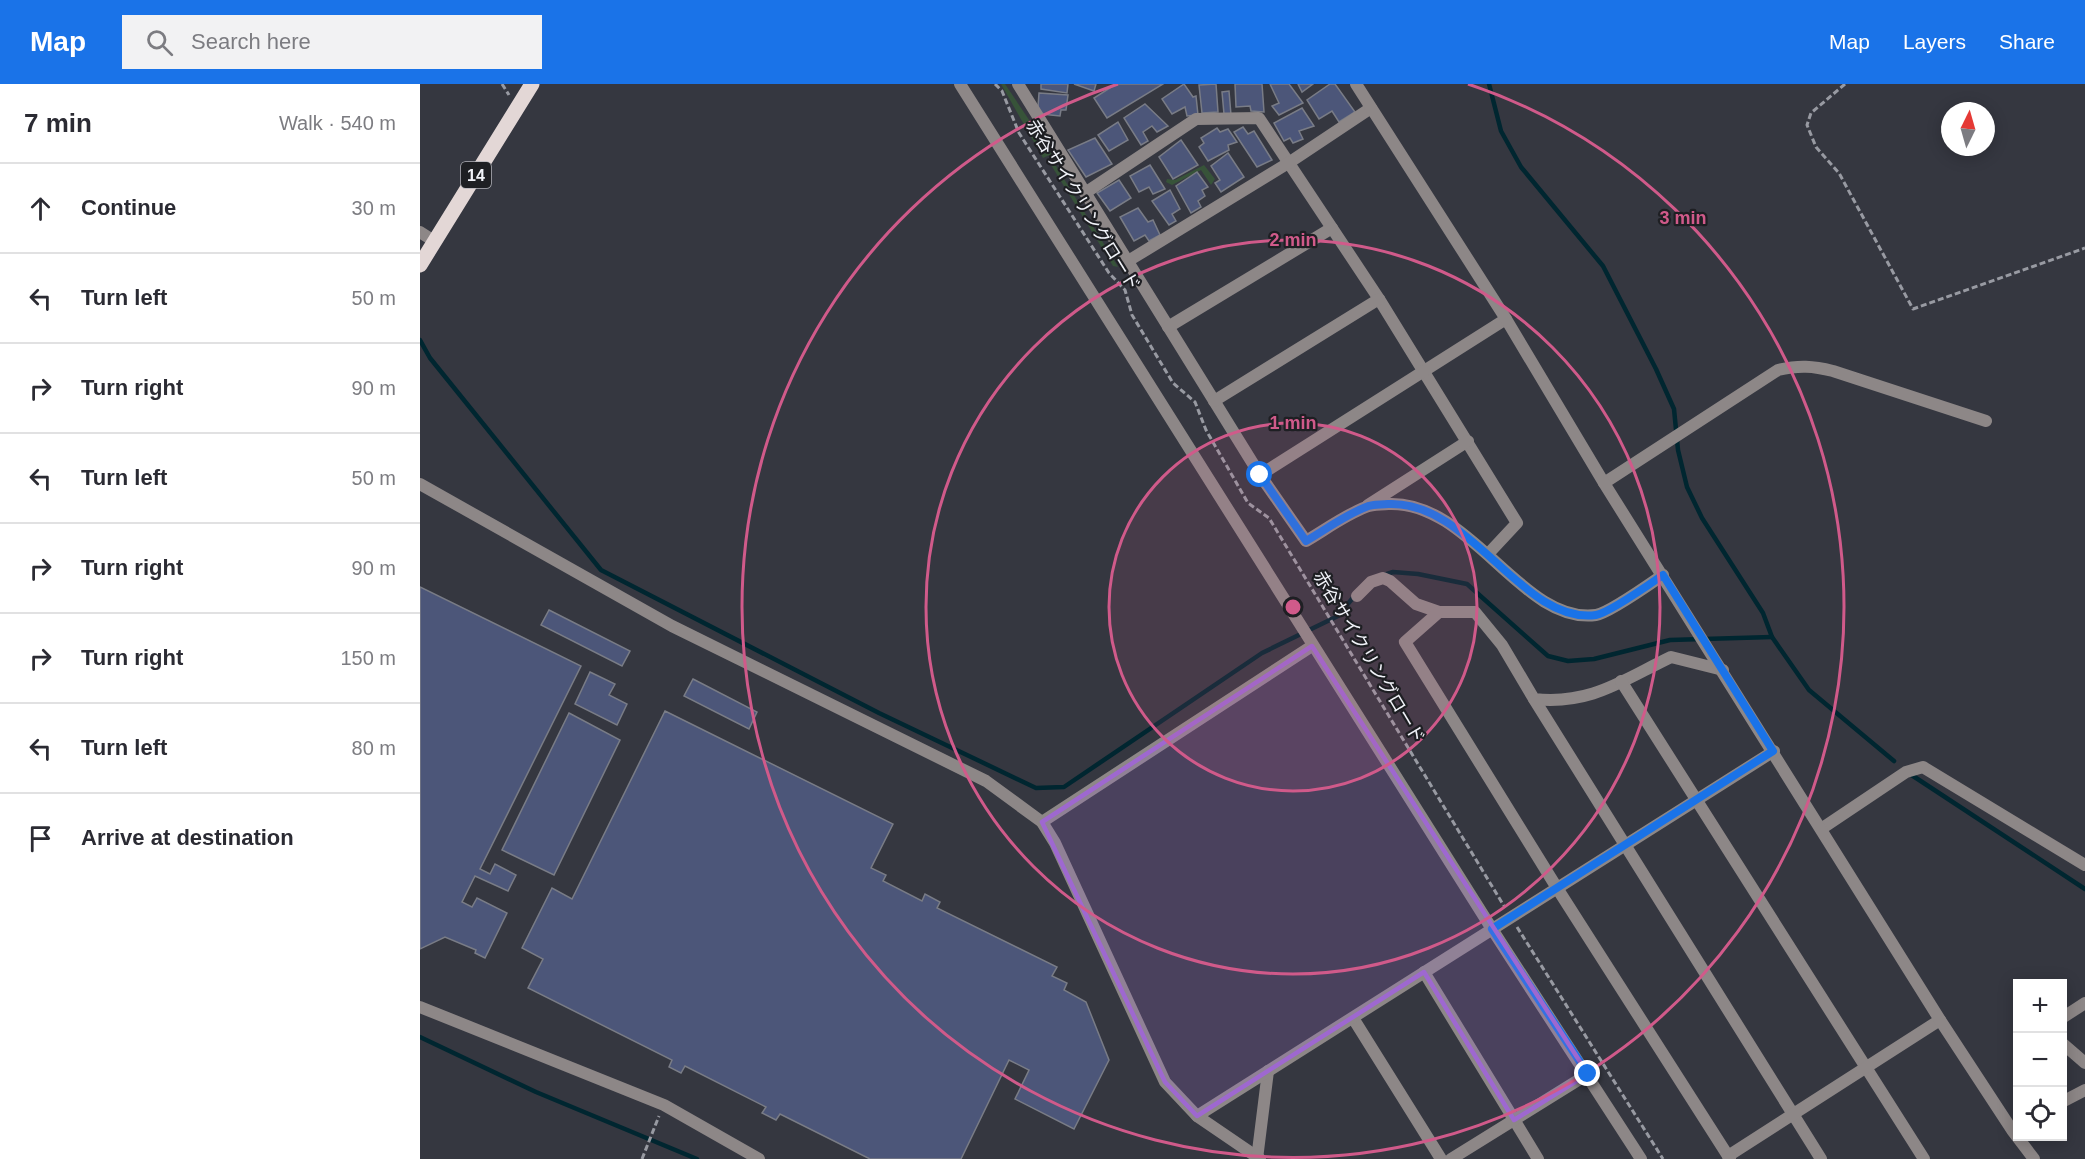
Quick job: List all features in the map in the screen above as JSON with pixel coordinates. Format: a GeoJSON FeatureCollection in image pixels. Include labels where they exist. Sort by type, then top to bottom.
{"type":"FeatureCollection","features":[{"type":"Feature","properties":{"kind":"main road","name":"14"},"geometry":{"type":"LineString","coordinates":[[420,265],[532,84]]}},
{"type":"Feature","properties":{"kind":"street"},"geometry":{"type":"LineString","coordinates":[[960,84],[1312,646],[1641,1159]]}},
{"type":"Feature","properties":{"kind":"street"},"geometry":{"type":"LineString","coordinates":[[1018,84],[1260,475],[1306,541],[1367,506],[1468,441]]}},
{"type":"Feature","properties":{"kind":"street"},"geometry":{"type":"LineString","coordinates":[[1356,84],[1506,319],[1604,483],[1940,1020],[2013,1125]]}},
{"type":"Feature","properties":{"kind":"street"},"geometry":{"type":"LineString","coordinates":[[1128,261],[1290,162],[1371,108]]}},
{"type":"Feature","properties":{"kind":"street"},"geometry":{"type":"LineString","coordinates":[[1086,193],[1196,119],[1259,117],[1379,299],[1517,523],[1489,553]]}},
{"type":"Feature","properties":{"kind":"street"},"geometry":{"type":"LineString","coordinates":[[1168,327],[1332,228]]}},
{"type":"Feature","properties":{"kind":"street"},"geometry":{"type":"LineString","coordinates":[[420,232],[434,242]]}},
{"type":"Feature","properties":{"kind":"street"},"geometry":{"type":"LineString","coordinates":[[1214,401],[1379,299]]}},
{"type":"Feature","properties":{"kind":"street"},"geometry":{"type":"LineString","coordinates":[[1260,475],[1506,319]]}},
{"type":"Feature","properties":{"kind":"street"},"geometry":{"type":"LineString","coordinates":[[1604,483],[1778,370],[1797,366],[1811,365],[1833,370],[1986,421]]}},
{"type":"Feature","properties":{"kind":"street"},"geometry":{"type":"LineString","coordinates":[[420,484],[672,626],[986,781],[1042,822],[1055,843],[1165,1082],[1197,1116],[1258,1159],[1268,1071]]}},
{"type":"Feature","properties":{"kind":"street"},"geometry":{"type":"LineString","coordinates":[[1367,506],[1407,503],[1444,520],[1489,553],[1538,597],[1570,615],[1598,615],[1663,575]]}},
{"type":"Feature","properties":{"kind":"street"},"geometry":{"type":"LineString","coordinates":[[1357,596],[1371,582],[1383,578],[1390,581],[1416,604],[1438,612],[1475,612],[1502,645],[1624,846],[1821,1159]]}},
{"type":"Feature","properties":{"kind":"street"},"geometry":{"type":"LineString","coordinates":[[1438,612],[1405,642],[1557,888],[1729,1157],[1940,1020]]}},
{"type":"Feature","properties":{"kind":"street"},"geometry":{"type":"LineString","coordinates":[[1042,822],[1312,646]]}},
{"type":"Feature","properties":{"kind":"street"},"geometry":{"type":"LineString","coordinates":[[1534,699],[1559,702],[1591,696],[1671,657],[1723,670]]}},
{"type":"Feature","properties":{"kind":"street"},"geometry":{"type":"LineString","coordinates":[[1622,681],[1695,801],[1868,1068],[1924,1159]]}},
{"type":"Feature","properties":{"kind":"street"},"geometry":{"type":"LineString","coordinates":[[1197,1116],[1773,751]]}},
{"type":"Feature","properties":{"kind":"street"},"geometry":{"type":"LineString","coordinates":[[1821,829],[1906,772],[1923,767],[2085,865]]}},
{"type":"Feature","properties":{"kind":"street"},"geometry":{"type":"LineString","coordinates":[[1424,972],[1538,1159]]}},
{"type":"Feature","properties":{"kind":"street"},"geometry":{"type":"LineString","coordinates":[[2067,1015],[2085,1003]]}},
{"type":"Feature","properties":{"kind":"street"},"geometry":{"type":"LineString","coordinates":[[420,1007],[664,1105],[759,1159]]}},
{"type":"Feature","properties":{"kind":"street"},"geometry":{"type":"LineString","coordinates":[[1353,1017],[1441,1159]]}},
{"type":"Feature","properties":{"kind":"street"},"geometry":{"type":"LineString","coordinates":[[2067,1048],[2085,1064]]}},
{"type":"Feature","properties":{"kind":"street"},"geometry":{"type":"LineString","coordinates":[[1451,1159],[1588,1074]]}},
{"type":"Feature","properties":{"kind":"street"},"geometry":{"type":"LineString","coordinates":[[2067,1099],[2085,1090]]}},
{"type":"Feature","properties":{"kind":"street"},"geometry":{"type":"LineString","coordinates":[[2023,1141],[2034,1159]]}},
{"type":"Feature","properties":{"kind":"path","name":"赤谷サイクリングロード"},"geometry":{"type":"LineString","coordinates":[[995,84],[1002,91],[1019,133],[1108,273],[1125,290],[1132,315],[1173,383],[1195,402],[1206,430],[1248,503],[1269,518],[1511,917],[1663,1159]]}},
{"type":"Feature","properties":{"kind":"path"},"geometry":{"type":"LineString","coordinates":[[1845,84],[1811,113],[1807,125],[1816,147],[1839,173],[1913,309],[2085,248]]}},
{"type":"Feature","properties":{"kind":"path"},"geometry":{"type":"LineString","coordinates":[[642,1159],[664,1105]]}},
{"type":"Feature","properties":{"kind":"highlighted area"},"geometry":{"type":"Polygon","coordinates":[[[1312,646],[1588,1074],[1514,1120],[1424,972],[1197,1116],[1165,1082],[1042,822],[1312,646]]]}},
{"type":"Feature","properties":{"kind":"green space"},"geometry":{"type":"Polygon","coordinates":[[[1001,84],[1005,84],[1052,154],[1043,158],[1001,84]]]}},
{"type":"Feature","properties":{"kind":"green space"},"geometry":{"type":"Polygon","coordinates":[[[1048,160],[1053,161],[1118,267],[1113,266],[1048,160]]]}},
{"type":"Feature","properties":{"kind":"green space"},"geometry":{"type":"Polygon","coordinates":[[[1204,165],[1215,179],[1211,185],[1201,170],[1172,185],[1166,182],[1167,179],[1175,180],[1204,165]]]}},
{"type":"Feature","properties":{"kind":"building"},"geometry":{"type":"Polygon","coordinates":[[[1041,84],[1068,84],[1067,93],[1041,89],[1041,84]]]}},
{"type":"Feature","properties":{"kind":"building"},"geometry":{"type":"Polygon","coordinates":[[[1074,84],[1096,84],[1094,91],[1074,84]]]}},
{"type":"Feature","properties":{"kind":"building"},"geometry":{"type":"Polygon","coordinates":[[[1116,84],[1163,84],[1107,118],[1094,98],[1116,84]]]}},
{"type":"Feature","properties":{"kind":"building"},"geometry":{"type":"Polygon","coordinates":[[[1184,84],[1193,97],[1196,96],[1198,115],[1187,116],[1185,107],[1172,114],[1162,99],[1184,84]]]}},
{"type":"Feature","properties":{"kind":"building"},"geometry":{"type":"Polygon","coordinates":[[[1216,84],[1218,112],[1202,113],[1199,85],[1216,84]]]}},
{"type":"Feature","properties":{"kind":"building"},"geometry":{"type":"Polygon","coordinates":[[[1235,84],[1262,84],[1264,112],[1251,111],[1250,106],[1236,107],[1235,84]]]}},
{"type":"Feature","properties":{"kind":"building"},"geometry":{"type":"Polygon","coordinates":[[[1270,84],[1289,84],[1303,103],[1279,115],[1272,106],[1279,103],[1270,84]]]}},
{"type":"Feature","properties":{"kind":"building"},"geometry":{"type":"Polygon","coordinates":[[[1298,84],[1313,84],[1302,92],[1298,84]]]}},
{"type":"Feature","properties":{"kind":"building"},"geometry":{"type":"Polygon","coordinates":[[[1330,84],[1335,84],[1355,112],[1339,122],[1332,111],[1319,119],[1307,100],[1330,84]]]}},
{"type":"Feature","properties":{"kind":"building"},"geometry":{"type":"Polygon","coordinates":[[[1229,91],[1231,115],[1224,114],[1222,92],[1229,91]]]}},
{"type":"Feature","properties":{"kind":"building"},"geometry":{"type":"Polygon","coordinates":[[[1039,93],[1068,95],[1066,110],[1061,110],[1060,116],[1041,114],[1038,107],[1039,93]]]}},
{"type":"Feature","properties":{"kind":"building"},"geometry":{"type":"Polygon","coordinates":[[[1145,104],[1168,126],[1157,132],[1152,126],[1143,132],[1148,141],[1141,145],[1124,118],[1145,104]]]}},
{"type":"Feature","properties":{"kind":"building"},"geometry":{"type":"Polygon","coordinates":[[[1302,108],[1314,126],[1299,131],[1303,139],[1293,143],[1290,138],[1284,141],[1274,123],[1302,108]]]}},
{"type":"Feature","properties":{"kind":"building"},"geometry":{"type":"Polygon","coordinates":[[[1118,122],[1128,140],[1109,151],[1098,135],[1118,122]]]}},
{"type":"Feature","properties":{"kind":"building"},"geometry":{"type":"Polygon","coordinates":[[[1243,127],[1248,134],[1254,131],[1272,160],[1257,167],[1234,132],[1243,127]]]}},
{"type":"Feature","properties":{"kind":"building"},"geometry":{"type":"Polygon","coordinates":[[[1217,128],[1220,132],[1228,129],[1237,142],[1228,145],[1229,150],[1208,161],[1199,147],[1204,143],[1201,138],[1217,128]]]}},
{"type":"Feature","properties":{"kind":"building"},"geometry":{"type":"Polygon","coordinates":[[[1095,138],[1112,164],[1086,177],[1068,150],[1095,138]]]}},
{"type":"Feature","properties":{"kind":"building"},"geometry":{"type":"Polygon","coordinates":[[[1181,140],[1198,165],[1173,179],[1159,157],[1181,140]]]}},
{"type":"Feature","properties":{"kind":"building"},"geometry":{"type":"Polygon","coordinates":[[[1228,153],[1244,177],[1221,192],[1215,183],[1220,180],[1211,166],[1228,153]]]}},
{"type":"Feature","properties":{"kind":"building"},"geometry":{"type":"Polygon","coordinates":[[[1150,165],[1165,189],[1153,194],[1149,187],[1139,192],[1130,176],[1150,165]]]}},
{"type":"Feature","properties":{"kind":"building"},"geometry":{"type":"Polygon","coordinates":[[[1197,172],[1208,187],[1202,190],[1205,196],[1198,201],[1201,207],[1191,213],[1176,186],[1197,172]]]}},
{"type":"Feature","properties":{"kind":"building"},"geometry":{"type":"Polygon","coordinates":[[[1119,180],[1131,198],[1110,211],[1097,193],[1119,180]]]}},
{"type":"Feature","properties":{"kind":"building"},"geometry":{"type":"Polygon","coordinates":[[[1170,190],[1180,209],[1172,214],[1176,221],[1169,225],[1152,201],[1170,190]]]}},
{"type":"Feature","properties":{"kind":"building"},"geometry":{"type":"Polygon","coordinates":[[[1138,208],[1148,222],[1153,220],[1160,235],[1149,241],[1145,235],[1134,241],[1120,217],[1138,208]]]}},
{"type":"Feature","properties":{"kind":"building"},"geometry":{"type":"Polygon","coordinates":[[[420,587],[581,666],[480,869],[490,874],[495,864],[516,875],[508,891],[475,876],[462,902],[472,907],[477,898],[507,913],[485,958],[475,953],[476,950],[445,937],[420,949],[420,587]]]}},
{"type":"Feature","properties":{"kind":"building"},"geometry":{"type":"Polygon","coordinates":[[[549,610],[630,651],[622,666],[541,625],[549,610]]]}},
{"type":"Feature","properties":{"kind":"building"},"geometry":{"type":"Polygon","coordinates":[[[590,672],[615,684],[609,695],[627,704],[617,725],[575,704],[590,672]]]}},
{"type":"Feature","properties":{"kind":"building"},"geometry":{"type":"Polygon","coordinates":[[[693,679],[757,712],[749,729],[684,696],[693,679]]]}},
{"type":"Feature","properties":{"kind":"building"},"geometry":{"type":"Polygon","coordinates":[[[665,711],[893,824],[871,868],[886,875],[883,881],[922,901],[925,894],[940,902],[937,908],[1057,967],[1052,976],[1067,983],[1064,990],[1086,1002],[1109,1060],[1074,1129],[1015,1099],[1029,1070],[1009,1060],[961,1159],[870,1159],[780,1114],[776,1120],[762,1113],[766,1107],[685,1066],[681,1073],[669,1067],[672,1060],[528,988],[543,959],[522,948],[552,888],[572,899],[665,711]]]}},
{"type":"Feature","properties":{"kind":"building"},"geometry":{"type":"Polygon","coordinates":[[[569,713],[620,740],[554,875],[502,850],[569,713]]]}},
{"type":"Feature","properties":{"kind":"waterway"},"geometry":{"type":"LineString","coordinates":[[1489,84],[1501,131],[1521,167],[1603,266],[1656,369],[1674,409],[1678,450],[1687,487],[1702,518],[1763,613],[1772,637],[1809,690],[1894,761]]}},
{"type":"Feature","properties":{"kind":"waterway"},"geometry":{"type":"LineString","coordinates":[[420,340],[430,358],[601,570],[879,713],[1036,788],[1064,787],[1262,653],[1338,616],[1356,594]]}},
{"type":"Feature","properties":{"kind":"waterway"},"geometry":{"type":"LineString","coordinates":[[1384,575],[1393,572],[1418,574],[1467,584],[1548,656],[1568,661],[1594,659],[1670,640],[1772,637]]}},
{"type":"Feature","properties":{"kind":"waterway"},"geometry":{"type":"LineString","coordinates":[[1910,774],[2085,889]]}},
{"type":"Feature","properties":{"kind":"waterway"},"geometry":{"type":"LineString","coordinates":[[420,1037],[536,1092],[697,1159]]}},
{"type":"Feature","properties":{"kind":"route"},"geometry":{"type":"LineString","coordinates":[[1260,475],[1306,541],[1367,506],[1407,503],[1444,520],[1489,553],[1538,597],[1570,615],[1598,615],[1663,575],[1773,751],[1492,929],[1588,1074]]}}]}
